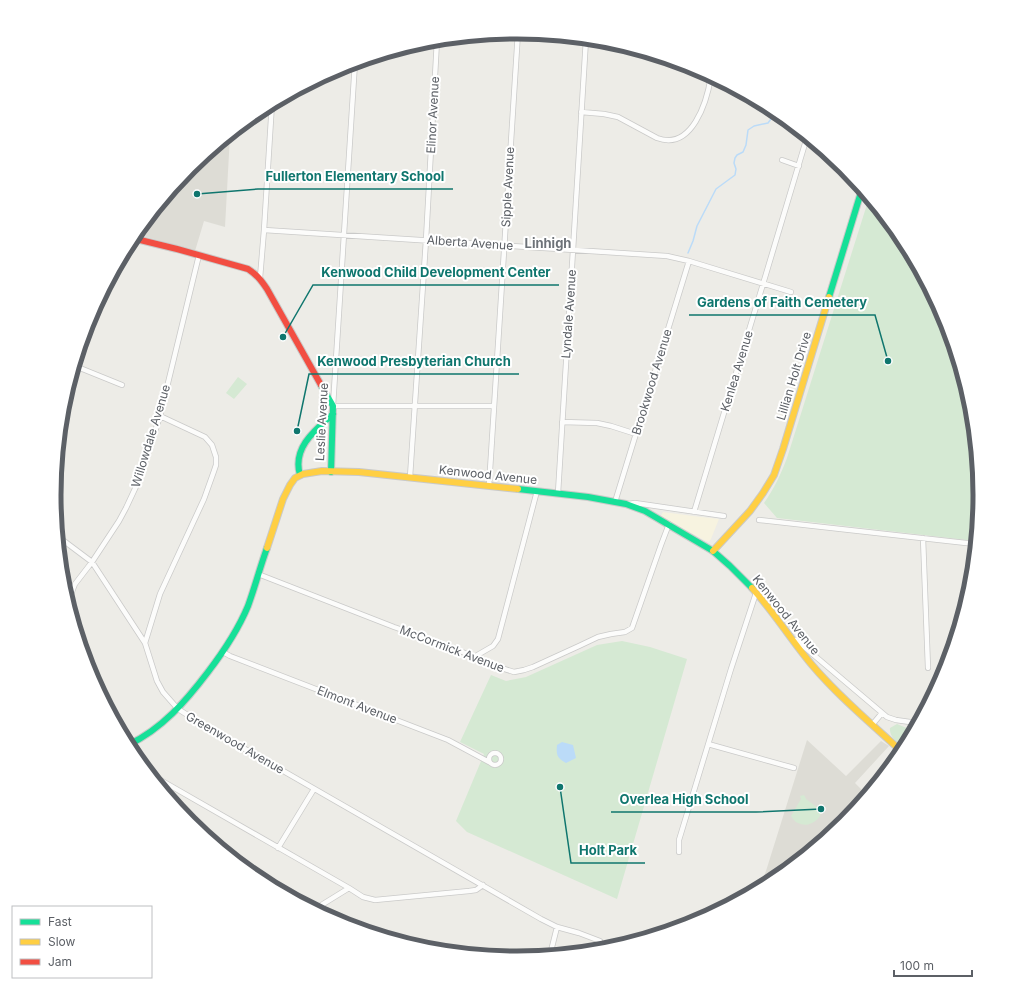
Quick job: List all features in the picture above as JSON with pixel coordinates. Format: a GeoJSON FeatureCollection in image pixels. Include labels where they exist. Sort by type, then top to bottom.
{"type":"FeatureCollection","features":[{"type":"Feature","properties":{"kind":"main road","name":"Lillian Holt Drive"},"geometry":{"type":"LineString","coordinates":[[713,551],[754,506],[770,483],[777,468],[860,194]]}},
{"type":"Feature","properties":{"kind":"main road"},"geometry":{"type":"LineString","coordinates":[[139,240],[248,269],[260,278],[333,406]]}},
{"type":"Feature","properties":{"kind":"main road","name":"Leslie Avenue"},"geometry":{"type":"LineString","coordinates":[[330,472],[333,406]]}},
{"type":"Feature","properties":{"kind":"main road"},"geometry":{"type":"LineString","coordinates":[[134,742],[153,731],[178,709],[223,652],[248,605],[283,499],[295,478],[300,476],[297,466],[302,446],[313,432],[333,414]]}},
{"type":"Feature","properties":{"kind":"main road","name":"Kenwood Avenue"},"geometry":{"type":"LineString","coordinates":[[300,476],[313,472],[359,472],[410,477],[588,497],[626,504],[645,511],[713,551],[736,572],[756,592],[821,675],[897,747]]}},
{"type":"Feature","properties":{"kind":"street","name":"Sipple Avenue"},"geometry":{"type":"LineString","coordinates":[[489,486],[518,39]]}},
{"type":"Feature","properties":{"kind":"street","name":"Lyndale Avenue"},"geometry":{"type":"LineString","coordinates":[[558,493],[586,45]]}},
{"type":"Feature","properties":{"kind":"street","name":"Elinor Avenue"},"geometry":{"type":"LineString","coordinates":[[410,477],[426,240],[437,47]]}},
{"type":"Feature","properties":{"kind":"street","name":"Leslie Avenue"},"geometry":{"type":"LineString","coordinates":[[333,406],[356,69]]}},
{"type":"Feature","properties":{"kind":"street"},"geometry":{"type":"LineString","coordinates":[[581,112],[612,115],[662,140],[674,139],[688,132],[696,122],[706,99],[710,82]]}},
{"type":"Feature","properties":{"kind":"street"},"geometry":{"type":"LineString","coordinates":[[260,278],[271,111]]}},
{"type":"Feature","properties":{"kind":"street","name":"Kenlea Avenue"},"geometry":{"type":"LineString","coordinates":[[694,512],[806,142]]}},
{"type":"Feature","properties":{"kind":"street"},"geometry":{"type":"LineString","coordinates":[[782,160],[799,166]]}},
{"type":"Feature","properties":{"kind":"street","name":"Alberta Avenue"},"geometry":{"type":"LineString","coordinates":[[264,230],[667,256],[689,261],[791,292]]}},
{"type":"Feature","properties":{"kind":"street","name":"Willowdale Avenue"},"geometry":{"type":"LineString","coordinates":[[72,592],[75,584],[111,534],[126,508],[145,464],[160,416],[199,255]]}},
{"type":"Feature","properties":{"kind":"street","name":"Brookwood Avenue"},"geometry":{"type":"LineString","coordinates":[[616,502],[689,261]]}},
{"type":"Feature","properties":{"kind":"street"},"geometry":{"type":"LineString","coordinates":[[80,368],[122,385]]}},
{"type":"Feature","properties":{"kind":"street"},"geometry":{"type":"LineString","coordinates":[[333,406],[494,406]]}},
{"type":"Feature","properties":{"kind":"street"},"geometry":{"type":"LineString","coordinates":[[145,643],[160,594],[204,498],[216,465],[214,450],[212,445],[205,437],[160,416]]}},
{"type":"Feature","properties":{"kind":"street"},"geometry":{"type":"LineString","coordinates":[[562,422],[598,423],[636,434]]}},
{"type":"Feature","properties":{"kind":"street"},"geometry":{"type":"LineString","coordinates":[[474,657],[493,646],[498,640],[537,491]]}},
{"type":"Feature","properties":{"kind":"street"},"geometry":{"type":"LineString","coordinates":[[626,504],[635,503],[724,516]]}},
{"type":"Feature","properties":{"kind":"street"},"geometry":{"type":"LineString","coordinates":[[759,520],[970,543]]}},
{"type":"Feature","properties":{"kind":"street","name":"McCormick Avenue"},"geometry":{"type":"LineString","coordinates":[[258,574],[514,672],[533,667],[598,637],[630,630],[669,524]]}},
{"type":"Feature","properties":{"kind":"street"},"geometry":{"type":"LineString","coordinates":[[923,538],[928,668]]}},
{"type":"Feature","properties":{"kind":"street","name":"Greenwood Avenue"},"geometry":{"type":"LineString","coordinates":[[64,541],[92,562],[145,643],[160,686],[167,698],[178,709],[314,789],[557,927],[600,941]]}},
{"type":"Feature","properties":{"kind":"street"},"geometry":{"type":"LineString","coordinates":[[679,852],[679,840],[756,592]]}},
{"type":"Feature","properties":{"kind":"street"},"geometry":{"type":"LineString","coordinates":[[786,630],[799,643],[887,717],[912,722]]}},
{"type":"Feature","properties":{"kind":"street","name":"Elmont Avenue"},"geometry":{"type":"LineString","coordinates":[[223,652],[448,740],[489,762]]}},
{"type":"Feature","properties":{"kind":"street"},"geometry":{"type":"LineString","coordinates":[[872,725],[882,713]]}},
{"type":"Feature","properties":{"kind":"street"},"geometry":{"type":"LineString","coordinates":[[708,744],[794,768]]}},
{"type":"Feature","properties":{"kind":"street"},"geometry":{"type":"LineString","coordinates":[[161,780],[363,897],[375,900],[469,891],[476,890],[483,885]]}},
{"type":"Feature","properties":{"kind":"street"},"geometry":{"type":"LineString","coordinates":[[278,848],[314,789]]}},
{"type":"Feature","properties":{"kind":"street"},"geometry":{"type":"LineString","coordinates":[[320,906],[349,888]]}},
{"type":"Feature","properties":{"kind":"street"},"geometry":{"type":"LineString","coordinates":[[551,950],[557,927]]}},
{"type":"Feature","properties":{"kind":"shaded area"},"geometry":{"type":"Polygon","coordinates":[[[230,141],[225,227],[204,221],[195,251],[142,236],[155,217],[174,194],[216,152],[230,141]]]}},
{"type":"Feature","properties":{"kind":"shaded area"},"geometry":{"type":"Polygon","coordinates":[[[663,512],[719,519],[709,542],[661,516],[663,512]]]}},
{"type":"Feature","properties":{"kind":"shaded area"},"geometry":{"type":"Polygon","coordinates":[[[807,740],[846,776],[881,741],[889,746],[855,783],[864,792],[860,796],[818,838],[795,857],[763,879],[807,740]]]}},
{"type":"Feature","properties":{"kind":"green space"},"geometry":{"type":"Polygon","coordinates":[[[867,203],[879,217],[912,267],[926,293],[949,348],[964,406],[969,435],[973,495],[970,540],[777,518],[764,503],[777,481],[787,458],[867,203]]]}},
{"type":"Feature","properties":{"kind":"green space"},"geometry":{"type":"Polygon","coordinates":[[[238,377],[247,384],[234,399],[226,393],[238,377]]]}},
{"type":"Feature","properties":{"kind":"green space"},"geometry":{"type":"Polygon","coordinates":[[[622,641],[650,647],[687,659],[617,899],[467,832],[456,821],[484,754],[460,742],[491,675],[506,681],[526,677],[597,645],[622,641]]]}},
{"type":"Feature","properties":{"kind":"green space"},"geometry":{"type":"Polygon","coordinates":[[[897,724],[908,729],[899,743],[894,739],[890,728],[897,724]]]}},
{"type":"Feature","properties":{"kind":"green space"},"geometry":{"type":"Polygon","coordinates":[[[804,795],[806,799],[822,811],[821,815],[816,821],[806,825],[797,823],[791,816],[801,799],[800,796],[804,795]]]}},
{"type":"Feature","properties":{"kind":"water"},"geometry":{"type":"Polygon","coordinates":[[[562,742],[573,745],[576,758],[566,763],[559,758],[557,754],[557,745],[562,742]]]}},
{"type":"Feature","properties":{"kind":"waterway"},"geometry":{"type":"LineString","coordinates":[[688,253],[697,226],[716,189],[735,175],[735,158],[743,152],[746,145],[748,130],[754,126],[768,123],[772,117]]}},
{"type":"Feature","properties":{"kind":"traffic: fast"},"geometry":{"type":"LineString","coordinates":[[829,297],[860,194]]}},
{"type":"Feature","properties":{"kind":"traffic: fast"},"geometry":{"type":"LineString","coordinates":[[321,385],[333,406],[331,472]]}},
{"type":"Feature","properties":{"kind":"traffic: fast"},"geometry":{"type":"LineString","coordinates":[[300,475],[298,465],[302,448],[319,426],[333,414]]}},
{"type":"Feature","properties":{"kind":"traffic: fast"},"geometry":{"type":"LineString","coordinates":[[518,489],[588,497],[626,504],[645,511],[713,551],[752,588]]}},
{"type":"Feature","properties":{"kind":"traffic: fast"},"geometry":{"type":"LineString","coordinates":[[134,742],[152,731],[182,704],[220,656],[235,632],[248,606],[267,548]]}},
{"type":"Feature","properties":{"kind":"traffic: slow"},"geometry":{"type":"LineString","coordinates":[[713,551],[750,511],[774,475],[829,297]]}},
{"type":"Feature","properties":{"kind":"traffic: slow"},"geometry":{"type":"LineString","coordinates":[[267,548],[283,499],[295,478],[303,474],[322,471],[359,472],[518,489]]}},
{"type":"Feature","properties":{"kind":"traffic: slow"},"geometry":{"type":"LineString","coordinates":[[752,588],[822,677],[897,747]]}},
{"type":"Feature","properties":{"kind":"traffic: jam"},"geometry":{"type":"LineString","coordinates":[[139,240],[177,249],[251,271],[259,278],[267,289],[321,385]]}},
{"type":"Feature","properties":{"kind":"place","name":"Fullerton Elementary School"},"geometry":{"type":"Point","coordinates":[197,194]}},
{"type":"Feature","properties":{"kind":"place","name":"Kenwood Child Development Center"},"geometry":{"type":"Point","coordinates":[283,337]}},
{"type":"Feature","properties":{"kind":"place","name":"Gardens of Faith Cemetery"},"geometry":{"type":"Point","coordinates":[888,361]}},
{"type":"Feature","properties":{"kind":"place","name":"Kenwood Presbyterian Church"},"geometry":{"type":"Point","coordinates":[297,431]}},
{"type":"Feature","properties":{"kind":"place","name":"Holt Park"},"geometry":{"type":"Point","coordinates":[560,787]}},
{"type":"Feature","properties":{"kind":"place","name":"Overlea High School"},"geometry":{"type":"Point","coordinates":[821,809]}},
{"type":"Feature","properties":{"kind":"district","name":"Linhigh"},"geometry":{"type":"Point","coordinates":[548,243]}}]}
